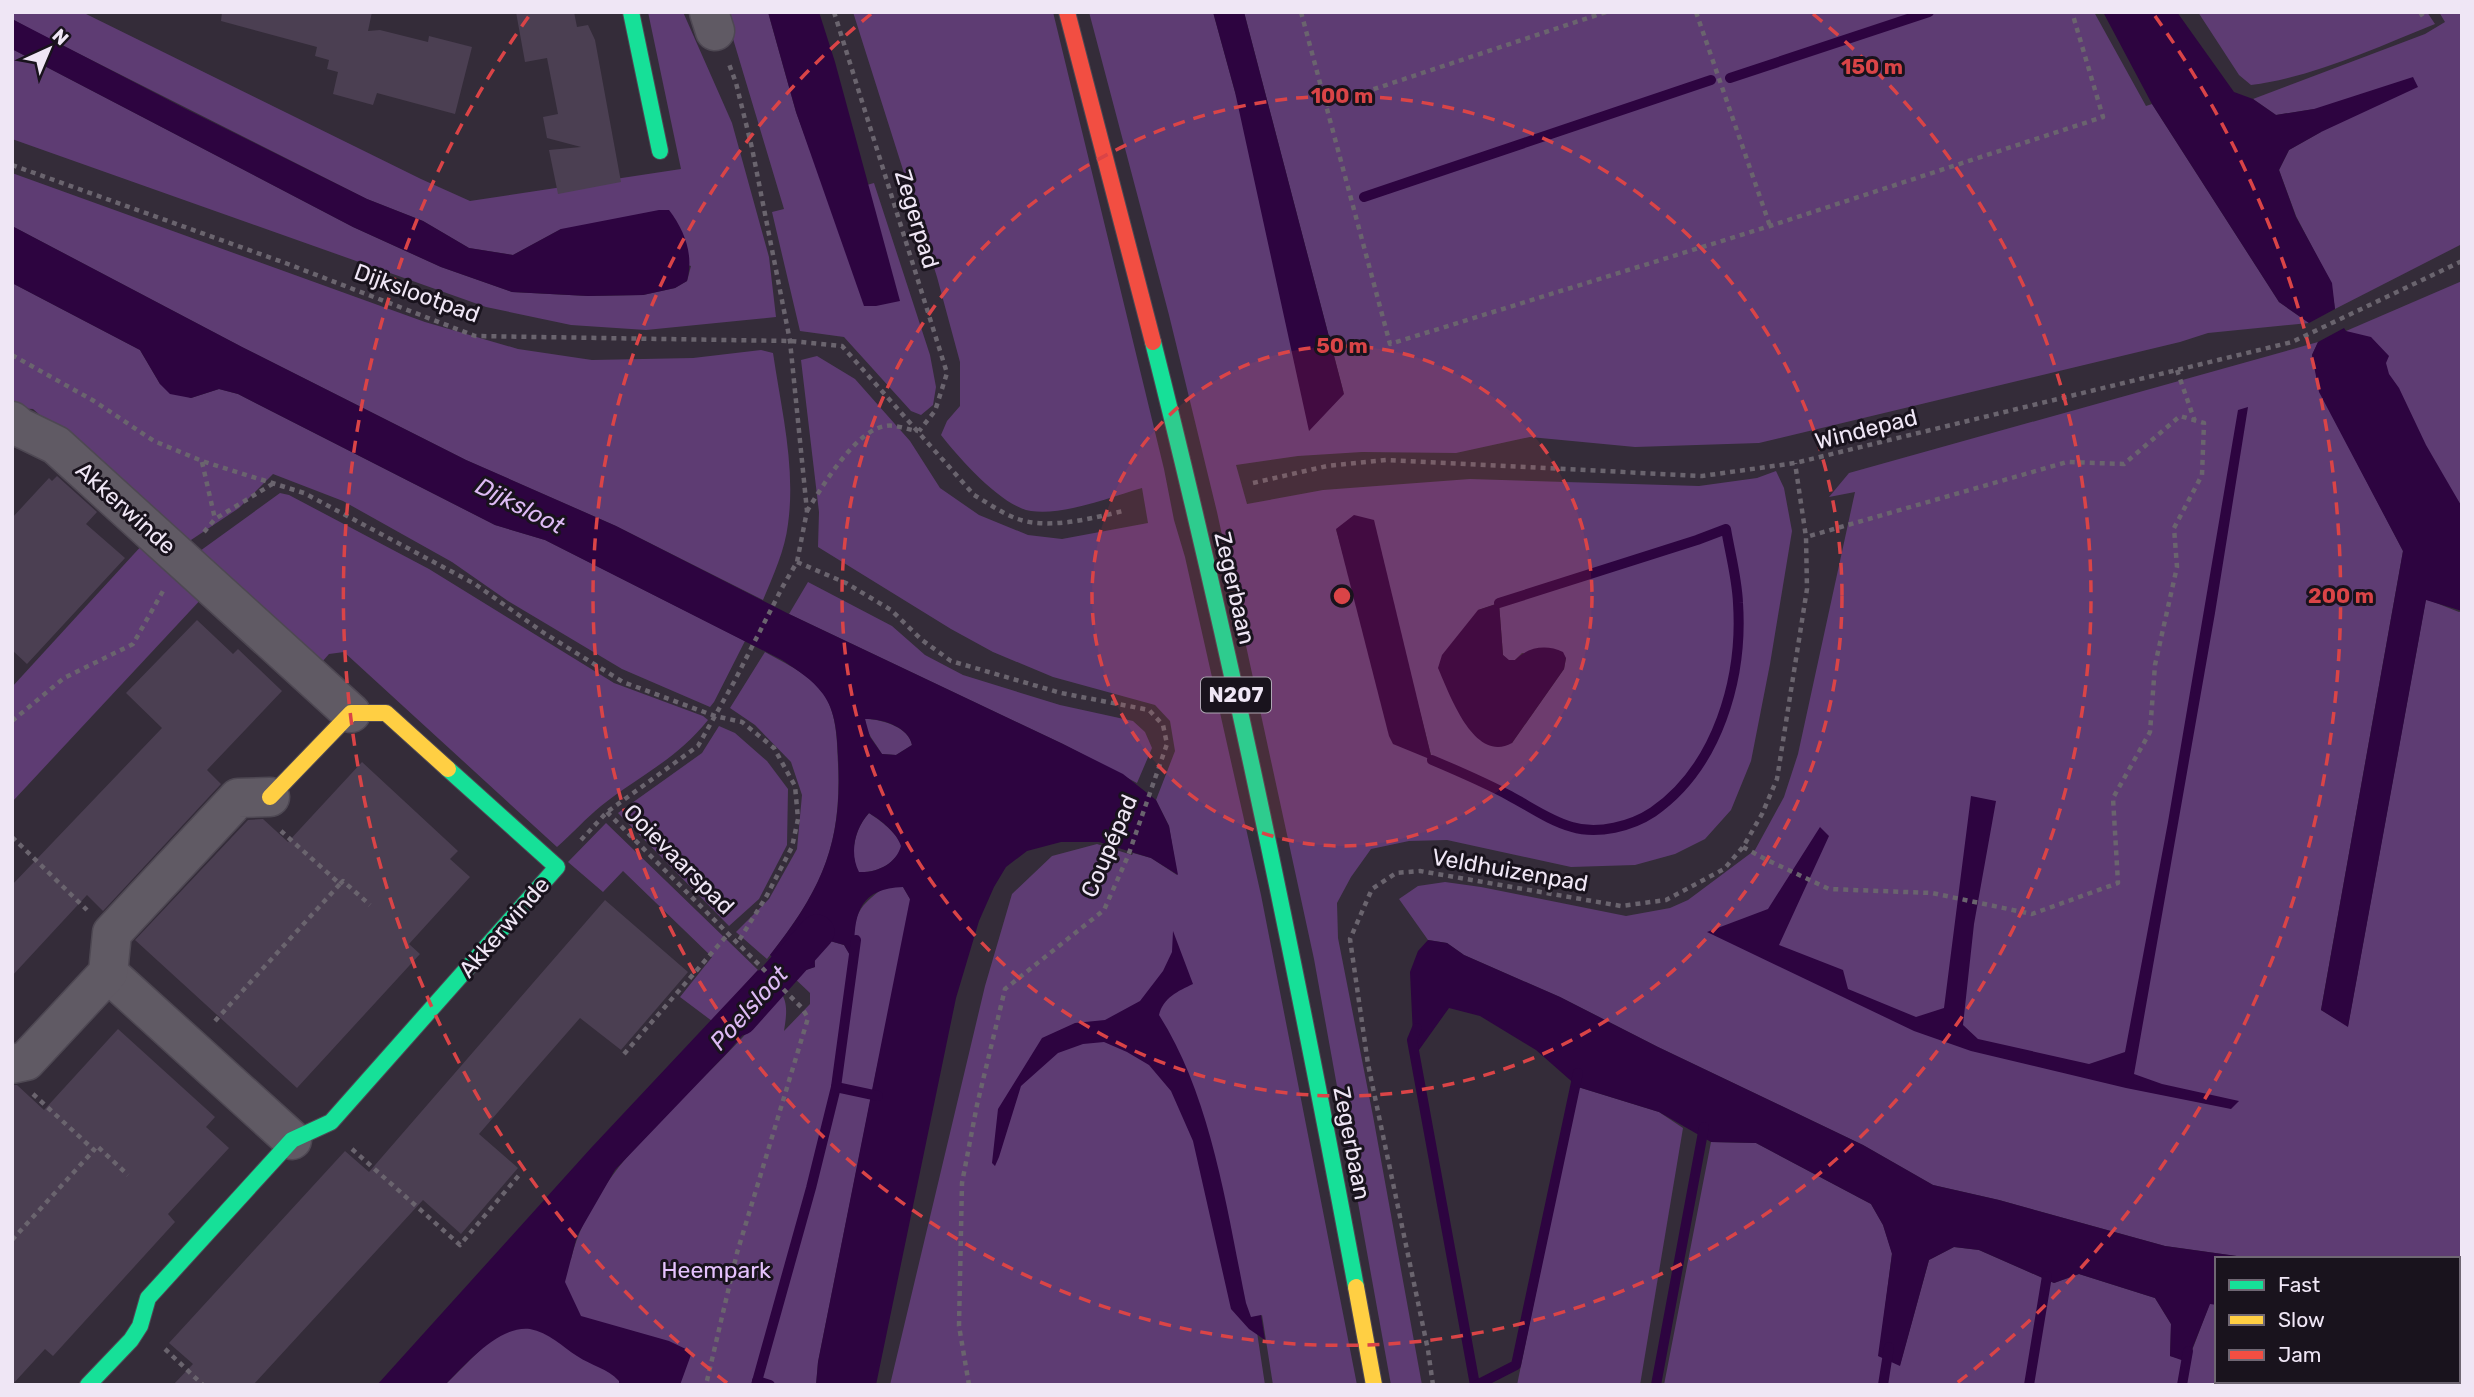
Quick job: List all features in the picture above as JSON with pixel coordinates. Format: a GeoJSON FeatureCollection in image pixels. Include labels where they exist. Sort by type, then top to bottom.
{"type":"FeatureCollection","features":[{"type":"Feature","properties":{"kind":"main road"},"geometry":{"type":"LineString","coordinates":[[631,12],[660,151]]}},
{"type":"Feature","properties":{"kind":"main road","name":"Zegerbaan"},"geometry":{"type":"LineString","coordinates":[[1067,12],[1193,503],[1329,1142],[1374,1385]]}},
{"type":"Feature","properties":{"kind":"main road"},"geometry":{"type":"LineString","coordinates":[[257,797],[351,713]]}},
{"type":"Feature","properties":{"kind":"main road","name":"Akkerwinde"},"geometry":{"type":"LineString","coordinates":[[88,1385],[141,1326],[148,1298],[309,1132],[331,1122],[557,867],[386,713],[351,713]]}},
{"type":"Feature","properties":{"kind":"street","name":"Akkerwinde"},"geometry":{"type":"LineString","coordinates":[[14,427],[56,445],[351,713]]}},
{"type":"Feature","properties":{"kind":"street"},"geometry":{"type":"LineString","coordinates":[[24,1073],[108,972],[112,933],[238,798],[257,797]]}},
{"type":"Feature","properties":{"kind":"street"},"geometry":{"type":"LineString","coordinates":[[108,972],[191,1048],[309,1132]]}},
{"type":"Feature","properties":{"kind":"path","name":"Zegerpad"},"geometry":{"type":"LineString","coordinates":[[834,12],[947,373],[935,411],[919,431]]}},
{"type":"Feature","properties":{"kind":"path"},"geometry":{"type":"LineString","coordinates":[[1301,12],[1390,345],[1770,226],[2103,117],[2073,12]]}},
{"type":"Feature","properties":{"kind":"path"},"geometry":{"type":"LineString","coordinates":[[1696,12],[1770,226]]}},
{"type":"Feature","properties":{"kind":"path"},"geometry":{"type":"LineString","coordinates":[[2420,12],[2424,18]]}},
{"type":"Feature","properties":{"kind":"path"},"geometry":{"type":"LineString","coordinates":[[1326,105],[1603,13]]}},
{"type":"Feature","properties":{"kind":"path","name":"Ooievaarspad"},"geometry":{"type":"LineString","coordinates":[[706,1385],[737,1253],[808,1018],[802,1008],[738,942],[607,812],[698,746],[797,562],[807,511],[790,341],[743,109],[736,83],[712,22]]}},
{"type":"Feature","properties":{"kind":"path","name":"Dijkslootpad"},"geometry":{"type":"LineString","coordinates":[[12,165],[288,264],[475,336],[790,341],[842,346],[919,431]]}},
{"type":"Feature","properties":{"kind":"path","name":"Windepad"},"geometry":{"type":"LineString","coordinates":[[1253,482],[1326,466],[1386,460],[1702,476],[1796,463],[2306,336],[2462,261]]}},
{"type":"Feature","properties":{"kind":"path"},"geometry":{"type":"LineString","coordinates":[[12,355],[94,401],[154,441],[202,461],[304,493],[475,584],[544,633],[623,682],[715,716],[742,722],[774,748],[795,786],[798,819],[792,847],[766,897],[738,942]]}},
{"type":"Feature","properties":{"kind":"path"},"geometry":{"type":"LineString","coordinates":[[2177,370],[2194,420]]}},
{"type":"Feature","properties":{"kind":"path"},"geometry":{"type":"LineString","coordinates":[[1742,846],[1829,889],[1932,893],[2032,914],[2118,883],[2113,797],[2150,732],[2155,665],[2177,567],[2174,528],[2202,475],[2204,423],[2180,416],[2124,464],[2067,463],[1806,537]]}},
{"type":"Feature","properties":{"kind":"path"},"geometry":{"type":"LineString","coordinates":[[807,511],[832,471],[868,431],[888,425],[919,431],[974,495],[1020,520],[1077,521],[1123,511]]}},
{"type":"Feature","properties":{"kind":"path"},"geometry":{"type":"LineString","coordinates":[[202,461],[215,519]]}},
{"type":"Feature","properties":{"kind":"path","name":"Veldhuizenpad"},"geometry":{"type":"LineString","coordinates":[[1433,1385],[1368,1064],[1350,939],[1358,917],[1372,890],[1396,873],[1420,871],[1620,906],[1666,900],[1724,869],[1762,814],[1777,779],[1807,589],[1806,537],[1796,463]]}},
{"type":"Feature","properties":{"kind":"path"},"geometry":{"type":"LineString","coordinates":[[12,721],[64,678],[133,644],[182,559],[215,519],[274,483]]}},
{"type":"Feature","properties":{"kind":"path","name":"Coupépad"},"geometry":{"type":"LineString","coordinates":[[797,562],[846,583],[891,610],[922,640],[951,661],[1061,693],[1149,709],[1163,725],[1167,744],[1128,856],[1104,910],[1005,989],[977,1105],[962,1183],[959,1326],[969,1385]]}},
{"type":"Feature","properties":{"kind":"path"},"geometry":{"type":"LineString","coordinates":[[257,797],[340,884]]}},
{"type":"Feature","properties":{"kind":"path"},"geometry":{"type":"LineString","coordinates":[[12,837],[112,933]]}},
{"type":"Feature","properties":{"kind":"path"},"geometry":{"type":"LineString","coordinates":[[191,1048],[343,881],[370,905]]}},
{"type":"Feature","properties":{"kind":"path"},"geometry":{"type":"LineString","coordinates":[[624,1054],[729,933]]}},
{"type":"Feature","properties":{"kind":"path"},"geometry":{"type":"LineString","coordinates":[[24,1073],[94,1150]]}},
{"type":"Feature","properties":{"kind":"path"},"geometry":{"type":"LineString","coordinates":[[309,1132],[460,1245],[520,1174]]}},
{"type":"Feature","properties":{"kind":"path"},"geometry":{"type":"LineString","coordinates":[[12,1240],[97,1146],[128,1175]]}},
{"type":"Feature","properties":{"kind":"path"},"geometry":{"type":"LineString","coordinates":[[141,1326],[203,1385]]}},
{"type":"Feature","properties":{"kind":"green space"},"geometry":{"type":"Polygon","coordinates":[[[12,12],[82,12],[470,201],[681,169],[648,12],[683,12],[732,123],[769,257],[776,317],[646,330],[571,325],[486,307],[12,139],[12,49],[353,227],[441,267],[512,292],[588,296],[643,295],[675,288],[687,281],[691,266],[561,229],[513,255],[469,248],[423,221],[367,199],[32,30],[12,19],[12,12]]]}},
{"type":"Feature","properties":{"kind":"green space"},"geometry":{"type":"Polygon","coordinates":[[[725,12],[768,12],[796,112],[827,196],[874,183],[930,355],[936,387],[933,405],[921,415],[911,411],[844,337],[800,331],[772,212],[784,209],[725,12]]]}},
{"type":"Feature","properties":{"kind":"green space"},"geometry":{"type":"Polygon","coordinates":[[[853,12],[1053,12],[1185,557],[1261,895],[1357,1385],[1273,1385],[1262,1315],[1255,1319],[1265,1385],[890,1385],[985,986],[1012,894],[1052,856],[1097,844],[1151,858],[1177,875],[1169,826],[1156,800],[1175,751],[1170,721],[1155,705],[1053,677],[993,652],[818,547],[819,512],[801,360],[817,356],[855,379],[910,441],[940,488],[979,515],[1028,535],[1062,539],[1148,523],[1142,488],[1057,511],[1031,511],[1020,507],[994,491],[941,435],[947,421],[960,406],[960,362],[937,277],[853,12]]]}},
{"type":"Feature","properties":{"kind":"green space"},"geometry":{"type":"Polygon","coordinates":[[[1089,12],[1213,12],[1235,92],[1344,394],[1244,12],[2094,12],[2146,106],[2152,104],[2279,302],[2309,323],[2208,333],[1759,443],[1635,447],[1530,437],[1456,453],[1362,452],[1298,456],[1236,465],[1247,504],[1323,490],[1470,479],[1699,486],[1757,478],[1776,471],[1784,488],[1792,531],[1751,761],[1731,810],[1705,839],[1675,854],[1635,865],[1571,867],[1447,840],[1409,841],[1371,849],[1337,903],[1338,938],[1422,1385],[1391,1385],[1314,959],[1217,512],[1169,315],[1089,12]],[[1336,529],[1354,593],[1432,759],[1400,634],[1336,529]],[[1499,603],[1478,610],[1512,743],[1564,669],[1566,658],[1522,653],[1515,660],[1509,661],[1503,655],[1499,603]]]}},
{"type":"Feature","properties":{"kind":"green space"},"geometry":{"type":"Polygon","coordinates":[[[2198,12],[2427,12],[2435,24],[2321,69],[2251,85],[2239,75],[2198,12]]]}},
{"type":"Feature","properties":{"kind":"green space"},"geometry":{"type":"Polygon","coordinates":[[[2439,12],[2462,12],[2462,244],[2335,309],[2331,283],[2296,216],[2279,170],[2289,150],[2321,132],[2314,109],[2276,115],[2253,99],[2425,34],[2445,22],[2439,12]]]}},
{"type":"Feature","properties":{"kind":"green space"},"geometry":{"type":"Polygon","coordinates":[[[12,173],[425,322],[518,349],[592,360],[693,358],[761,350],[773,353],[789,459],[790,503],[784,543],[763,600],[616,526],[466,460],[242,347],[12,226],[12,173]]]}},
{"type":"Feature","properties":{"kind":"green space"},"geometry":{"type":"Polygon","coordinates":[[[2462,281],[2462,507],[2346,331],[2462,281]]]}},
{"type":"Feature","properties":{"kind":"green space"},"geometry":{"type":"Polygon","coordinates":[[[12,283],[140,350],[160,384],[191,398],[219,389],[238,394],[495,525],[545,540],[745,641],[714,702],[710,707],[622,669],[508,601],[452,562],[343,501],[273,474],[239,508],[185,544],[33,409],[16,408],[12,405],[12,283]]]}},
{"type":"Feature","properties":{"kind":"green space"},"geometry":{"type":"Polygon","coordinates":[[[2318,342],[2312,355],[2320,392],[2403,551],[2321,1010],[2348,1026],[2426,599],[2462,611],[2462,1292],[2460,1257],[2244,1257],[2165,1246],[1999,1200],[1933,1185],[1863,1145],[1560,997],[1464,955],[1447,943],[1428,940],[1399,899],[1418,886],[1445,882],[1481,887],[1626,916],[1670,908],[1688,900],[1755,850],[1784,797],[1798,754],[1855,492],[1829,497],[1849,473],[2318,342]]]}},
{"type":"Feature","properties":{"kind":"green space"},"geometry":{"type":"Polygon","coordinates":[[[280,493],[289,495],[429,569],[614,683],[708,720],[683,746],[601,806],[557,847],[344,652],[329,654],[315,670],[193,556],[280,493]]]}},
{"type":"Feature","properties":{"kind":"green space"},"geometry":{"type":"Polygon","coordinates":[[[144,543],[204,596],[12,802],[12,687],[144,543]]]}},
{"type":"Feature","properties":{"kind":"green space"},"geometry":{"type":"Polygon","coordinates":[[[808,582],[892,626],[925,655],[963,675],[1060,705],[1133,721],[1145,732],[1152,748],[1137,783],[1063,744],[789,614],[808,582]]]}},
{"type":"Feature","properties":{"kind":"green space"},"geometry":{"type":"Polygon","coordinates":[[[765,652],[806,676],[825,696],[836,729],[838,764],[836,821],[824,869],[801,913],[767,959],[736,932],[769,899],[797,849],[802,795],[791,762],[755,725],[730,708],[765,652]]]}},
{"type":"Feature","properties":{"kind":"green space"},"geometry":{"type":"Polygon","coordinates":[[[865,719],[886,722],[900,729],[906,733],[912,745],[896,755],[882,754],[869,734],[865,719]]]}},
{"type":"Feature","properties":{"kind":"green space"},"geometry":{"type":"Polygon","coordinates":[[[719,726],[735,733],[767,761],[788,789],[787,845],[759,899],[729,926],[618,813],[702,753],[719,726]]]}},
{"type":"Feature","properties":{"kind":"green space"},"geometry":{"type":"Polygon","coordinates":[[[869,813],[892,832],[902,846],[895,858],[885,866],[858,872],[854,857],[855,841],[860,826],[869,813]]]}},
{"type":"Feature","properties":{"kind":"green space"},"geometry":{"type":"Polygon","coordinates":[[[606,823],[758,970],[712,1021],[680,997],[712,957],[623,871],[603,892],[568,862],[606,823]]]}},
{"type":"Feature","properties":{"kind":"green space","name":"Heempark"},"geometry":{"type":"Polygon","coordinates":[[[885,887],[903,887],[910,899],[911,915],[876,1072],[818,1362],[816,1385],[445,1385],[571,1259],[585,1220],[607,1184],[633,1150],[754,1025],[780,992],[786,1005],[784,1031],[810,1004],[810,993],[791,975],[815,967],[814,946],[830,941],[844,945],[852,958],[854,956],[855,923],[861,908],[885,887]]]}},
{"type":"Feature","properties":{"kind":"green space"},"geometry":{"type":"Polygon","coordinates":[[[1578,1087],[1659,1112],[1683,1128],[1640,1385],[1517,1385],[1578,1087]]]}},
{"type":"Feature","properties":{"kind":"green space"},"geometry":{"type":"Polygon","coordinates":[[[1711,1142],[1756,1143],[1871,1204],[1883,1225],[1892,1253],[1879,1356],[1900,1365],[1929,1260],[1954,1247],[1979,1250],[2054,1283],[2079,1274],[2155,1298],[2171,1324],[2170,1356],[2188,1361],[2210,1303],[2215,1304],[2215,1383],[2442,1383],[2441,1385],[1664,1385],[1711,1142]]]}},
{"type":"Feature","properties":{"kind":"water"},"geometry":{"type":"Polygon","coordinates":[[[768,12],[819,12],[900,301],[864,306],[796,112],[768,12]]]}},
{"type":"Feature","properties":{"kind":"water"},"geometry":{"type":"Polygon","coordinates":[[[1213,12],[1244,12],[1344,394],[1309,431],[1235,92],[1213,12]]]}},
{"type":"Feature","properties":{"kind":"water"},"geometry":{"type":"Polygon","coordinates":[[[2103,12],[2177,12],[2234,92],[2253,99],[2276,115],[2314,109],[2413,77],[2418,87],[2321,132],[2289,150],[2279,170],[2296,217],[2332,283],[2335,309],[2309,323],[2279,302],[2152,104],[2103,12]]]}},
{"type":"Feature","properties":{"kind":"water"},"geometry":{"type":"Polygon","coordinates":[[[12,19],[367,199],[423,221],[469,248],[513,255],[561,229],[669,210],[680,226],[687,244],[687,281],[675,288],[643,295],[588,296],[512,292],[441,267],[353,227],[12,49],[12,19]]]}},
{"type":"Feature","properties":{"kind":"water","name":"Dijksloot"},"geometry":{"type":"Polygon","coordinates":[[[12,226],[242,347],[466,460],[616,526],[789,614],[1123,774],[1156,800],[1169,826],[1178,875],[1151,858],[1099,842],[1061,842],[1027,851],[1006,867],[994,887],[979,921],[956,998],[876,1385],[816,1385],[818,1362],[910,899],[903,887],[886,889],[865,901],[856,922],[855,964],[844,945],[830,941],[814,946],[815,967],[791,975],[770,955],[804,908],[826,863],[833,839],[839,786],[838,748],[833,716],[823,694],[809,679],[782,660],[545,540],[495,525],[238,394],[219,389],[191,398],[170,394],[160,384],[140,350],[12,283],[12,226]],[[865,719],[870,737],[882,754],[896,755],[912,745],[906,733],[893,725],[865,719]],[[869,813],[860,826],[855,841],[854,857],[859,872],[885,866],[895,858],[901,846],[888,827],[869,813]]]}},
{"type":"Feature","properties":{"kind":"water"},"geometry":{"type":"Polygon","coordinates":[[[2344,328],[2346,331],[2371,337],[2389,356],[2386,363],[2389,374],[2462,507],[2462,611],[2426,600],[2348,1027],[2321,1010],[2403,551],[2319,392],[2312,355],[2318,342],[2344,328]]]}},
{"type":"Feature","properties":{"kind":"water"},"geometry":{"type":"Polygon","coordinates":[[[2248,407],[2215,613],[2134,1074],[2162,1084],[2239,1101],[2231,1109],[2126,1088],[1971,1051],[1914,1031],[1707,932],[1768,909],[1820,827],[1829,836],[1779,945],[1843,970],[1848,989],[1916,1017],[1944,1008],[1971,796],[1996,801],[1974,924],[1963,1025],[1978,1039],[2089,1064],[2125,1052],[2168,822],[2238,410],[2248,407]]]}},
{"type":"Feature","properties":{"kind":"water"},"geometry":{"type":"Polygon","coordinates":[[[1354,515],[1374,520],[1432,760],[1393,744],[1389,736],[1336,529],[1354,515]]]}},
{"type":"Feature","properties":{"kind":"water"},"geometry":{"type":"Polygon","coordinates":[[[1499,603],[1503,655],[1509,660],[1515,660],[1531,650],[1544,648],[1563,652],[1566,658],[1564,669],[1512,743],[1498,747],[1486,744],[1465,724],[1438,668],[1442,655],[1478,610],[1499,603]]]}},
{"type":"Feature","properties":{"kind":"water"},"geometry":{"type":"Polygon","coordinates":[[[1173,931],[1193,984],[1168,1000],[1159,1015],[1192,1081],[1204,1117],[1224,1192],[1246,1303],[1251,1317],[1261,1315],[1265,1340],[1249,1329],[1231,1309],[1193,1141],[1171,1091],[1149,1065],[1104,1042],[1083,1044],[1058,1053],[1021,1086],[999,1157],[995,1166],[992,1163],[998,1109],[1042,1038],[1075,1023],[1105,1020],[1140,1001],[1163,971],[1172,952],[1173,931]]]}},
{"type":"Feature","properties":{"kind":"water"},"geometry":{"type":"Polygon","coordinates":[[[1428,940],[1447,943],[1464,955],[1560,997],[1863,1145],[1933,1185],[1999,1200],[2165,1246],[2244,1257],[2215,1257],[2215,1305],[2210,1304],[2187,1362],[2170,1356],[2171,1324],[2155,1298],[2079,1274],[2054,1283],[1979,1250],[1954,1247],[1929,1260],[1900,1366],[1878,1356],[1892,1254],[1883,1225],[1871,1204],[1756,1143],[1711,1142],[1659,1112],[1578,1087],[1536,1050],[1480,1016],[1449,1008],[1414,1057],[1410,972],[1418,951],[1428,940]]]}},
{"type":"Feature","properties":{"kind":"water"},"geometry":{"type":"Polygon","coordinates":[[[758,970],[780,992],[728,1052],[615,1170],[577,1236],[565,1282],[581,1316],[669,1341],[692,1352],[680,1385],[619,1385],[619,1381],[609,1373],[549,1336],[530,1329],[518,1329],[506,1333],[483,1348],[445,1385],[377,1385],[591,1148],[758,970]]]}},
{"type":"Feature","properties":{"kind":"building"},"geometry":{"type":"Polygon","coordinates":[[[222,12],[372,12],[368,31],[380,30],[428,42],[429,36],[472,47],[455,114],[377,93],[373,105],[333,94],[338,72],[327,69],[329,60],[315,56],[317,47],[221,21],[222,12]]]}},
{"type":"Feature","properties":{"kind":"building"},"geometry":{"type":"Polygon","coordinates":[[[516,12],[574,12],[577,27],[588,25],[595,40],[621,182],[558,194],[549,150],[581,147],[547,138],[543,117],[558,114],[547,58],[525,62],[516,12]]]}},
{"type":"Feature","properties":{"kind":"building"},"geometry":{"type":"Polygon","coordinates":[[[57,476],[97,512],[86,524],[125,558],[27,664],[12,650],[12,518],[49,478],[52,481],[57,476]]]}},
{"type":"Feature","properties":{"kind":"building"},"geometry":{"type":"Polygon","coordinates":[[[197,620],[233,654],[238,649],[282,691],[207,770],[221,784],[103,911],[87,895],[12,976],[12,885],[162,728],[126,693],[197,620]]]}},
{"type":"Feature","properties":{"kind":"building"},"geometry":{"type":"Polygon","coordinates":[[[362,762],[458,851],[450,859],[470,877],[409,944],[420,954],[297,1088],[135,940],[248,820],[263,819],[288,842],[362,762]]]}},
{"type":"Feature","properties":{"kind":"building"},"geometry":{"type":"Polygon","coordinates":[[[605,900],[688,972],[621,1050],[580,1018],[524,1082],[479,1134],[518,1168],[461,1234],[423,1200],[253,1385],[173,1385],[193,1364],[169,1343],[345,1151],[369,1172],[605,900]]]}},
{"type":"Feature","properties":{"kind":"building"},"geometry":{"type":"Polygon","coordinates":[[[118,1029],[215,1117],[206,1127],[229,1148],[168,1214],[175,1222],[53,1356],[45,1349],[12,1385],[12,1085],[17,1085],[44,1110],[118,1029]]]}},
{"type":"Feature","properties":{"kind":"waterway"},"geometry":{"type":"LineString","coordinates":[[1730,78],[1929,12]]}},
{"type":"Feature","properties":{"kind":"waterway"},"geometry":{"type":"LineString","coordinates":[[1364,197],[1711,80]]}},
{"type":"Feature","properties":{"kind":"waterway"},"geometry":{"type":"LineString","coordinates":[[1432,760],[1564,824],[1593,830],[1614,828],[1645,817],[1676,793],[1710,746],[1722,719],[1736,661],[1738,632],[1736,584],[1726,529],[1499,603]]}},
{"type":"Feature","properties":{"kind":"waterway","name":"Poelsloot"},"geometry":{"type":"LineString","coordinates":[[740,1018],[817,932]]}},
{"type":"Feature","properties":{"kind":"waterway"},"geometry":{"type":"LineString","coordinates":[[756,1385],[836,1087],[856,940]]}},
{"type":"Feature","properties":{"kind":"waterway"},"geometry":{"type":"LineString","coordinates":[[1417,1028],[1412,1040],[1475,1385]]}},
{"type":"Feature","properties":{"kind":"waterway"},"geometry":{"type":"LineString","coordinates":[[1477,1385],[1516,1365],[1578,1073]]}},
{"type":"Feature","properties":{"kind":"waterway"},"geometry":{"type":"LineString","coordinates":[[836,1087],[878,1096]]}},
{"type":"Feature","properties":{"kind":"waterway"},"geometry":{"type":"LineString","coordinates":[[1656,1385],[1704,1127]]}},
{"type":"Feature","properties":{"kind":"waterway"},"geometry":{"type":"LineString","coordinates":[[2029,1385],[2047,1276]]}},
{"type":"Feature","properties":{"kind":"waterway"},"geometry":{"type":"LineString","coordinates":[[1883,1385],[1889,1347]]}},
{"type":"Feature","properties":{"kind":"waterway"},"geometry":{"type":"LineString","coordinates":[[2182,1385],[2188,1351]]}},
{"type":"Feature","properties":{"kind":"waterway"},"geometry":{"type":"LineString","coordinates":[[757,1381],[770,1385]]}},
{"type":"Feature","properties":{"kind":"traffic: fast"},"geometry":{"type":"LineString","coordinates":[[631,12],[660,151]]}},
{"type":"Feature","properties":{"kind":"traffic: fast"},"geometry":{"type":"LineString","coordinates":[[1153,342],[1210,577],[1262,813],[1356,1287]]}},
{"type":"Feature","properties":{"kind":"traffic: fast"},"geometry":{"type":"LineString","coordinates":[[88,1385],[131,1340],[140,1326],[148,1298],[292,1140],[331,1122],[557,867],[448,769]]}},
{"type":"Feature","properties":{"kind":"traffic: slow"},"geometry":{"type":"LineString","coordinates":[[270,797],[351,713],[386,713],[448,769]]}},
{"type":"Feature","properties":{"kind":"traffic: slow"},"geometry":{"type":"LineString","coordinates":[[1356,1287],[1374,1385]]}},
{"type":"Feature","properties":{"kind":"traffic: jam"},"geometry":{"type":"LineString","coordinates":[[1067,12],[1153,342]]}}]}
